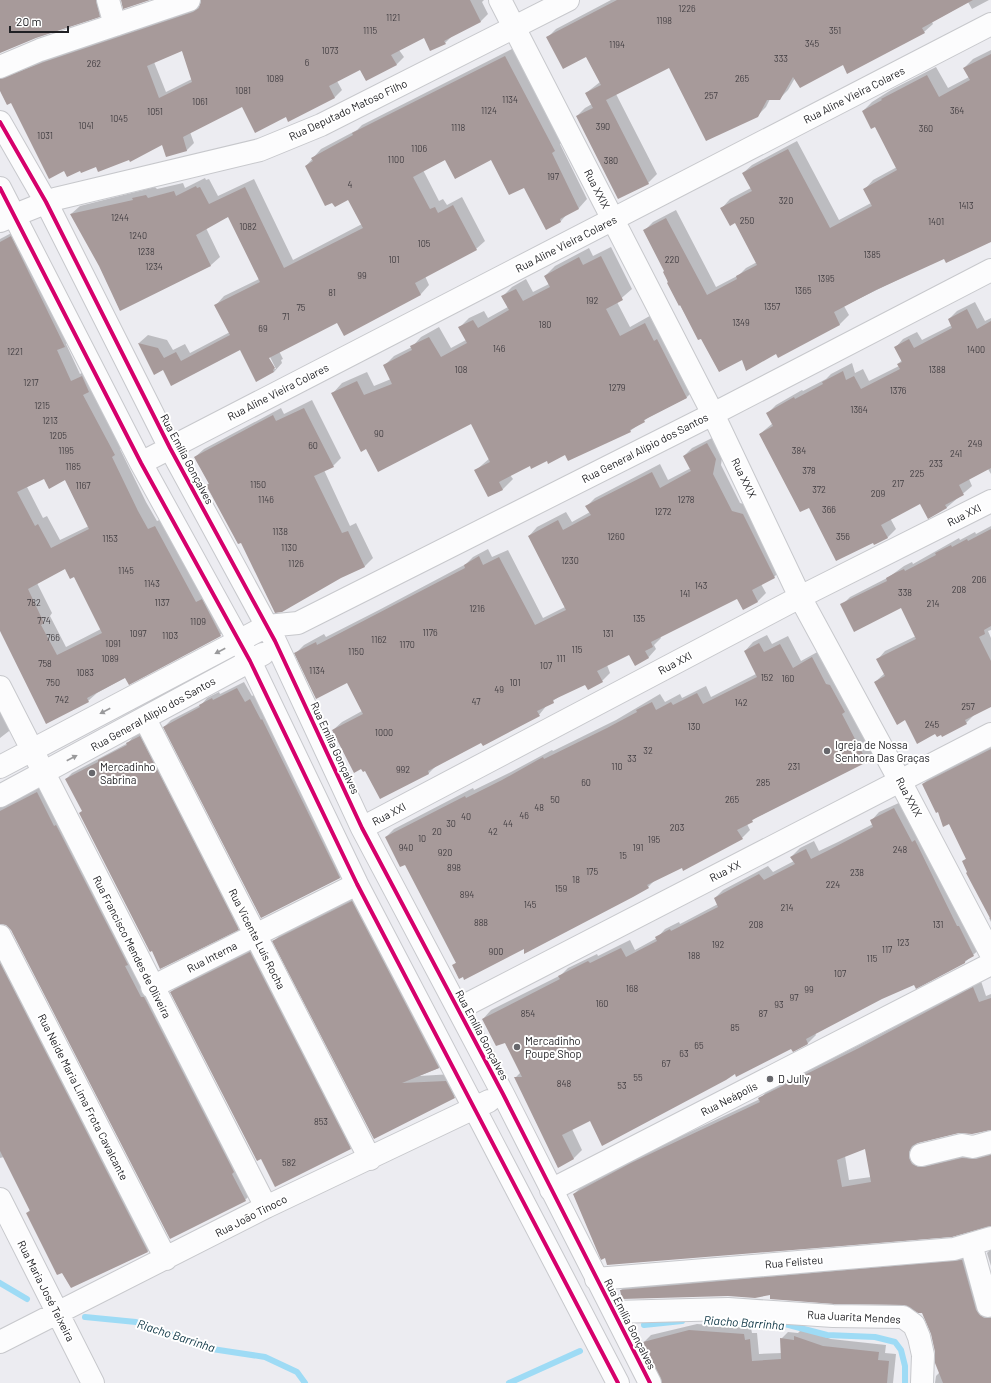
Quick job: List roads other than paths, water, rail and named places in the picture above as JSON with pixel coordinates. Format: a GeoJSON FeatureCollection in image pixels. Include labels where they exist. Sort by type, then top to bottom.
{"type":"FeatureCollection","features":[{"type":"Feature","properties":{"kind":"street"},"geometry":{"type":"LineString","coordinates":[[108,0],[115,25]]}},
{"type":"Feature","properties":{"kind":"street"},"geometry":{"type":"LineString","coordinates":[[0,67],[40,50],[189,0]]}},
{"type":"Feature","properties":{"kind":"street","name":"Rua XXIX"},"geometry":{"type":"LineString","coordinates":[[500,0],[713,414],[800,597],[900,780],[991,954]]}},
{"type":"Feature","properties":{"kind":"street","name":"Rua Deputado Matoso Filho"},"geometry":{"type":"LineString","coordinates":[[7,218],[46,202],[260,150],[322,125],[568,0]]}},
{"type":"Feature","properties":{"kind":"street","name":"Rua Aline Vieira Colares"},"geometry":{"type":"LineString","coordinates":[[141,463],[991,24]]}},
{"type":"Feature","properties":{"kind":"street","name":"Rua Emília Gonçalves"},"geometry":{"type":"LineString","coordinates":[[0,122],[46,202],[170,448],[278,646],[362,828],[503,1094],[650,1383]]}},
{"type":"Feature","properties":{"kind":"street"},"geometry":{"type":"LineString","coordinates":[[0,188],[7,218],[86,357],[141,463],[240,641],[357,884],[618,1383]]}},
{"type":"Feature","properties":{"kind":"street","name":"Rua General Alípio dos Santos"},"geometry":{"type":"LineString","coordinates":[[0,767],[267,626],[298,623],[713,414],[991,270]]}},
{"type":"Feature","properties":{"kind":"street"},"geometry":{"type":"LineString","coordinates":[[86,357],[116,341]]}},
{"type":"Feature","properties":{"kind":"street","name":"Rua XXI"},"geometry":{"type":"LineString","coordinates":[[362,828],[800,597],[991,501]]}},
{"type":"Feature","properties":{"kind":"street","name":"Rua General Alípio dos Santos"},"geometry":{"type":"LineString","coordinates":[[0,796],[278,646],[298,623]]}},
{"type":"Feature","properties":{"kind":"street","name":"Rua Francisco Mendes de Oliveira"},"geometry":{"type":"LineString","coordinates":[[0,687],[152,987],[266,1207]]}},
{"type":"Feature","properties":{"kind":"street","name":"Rua Vicente Luís Rocha"},"geometry":{"type":"LineString","coordinates":[[145,719],[370,1159]]}},
{"type":"Feature","properties":{"kind":"street","name":"Rua XX"},"geometry":{"type":"LineString","coordinates":[[458,1009],[991,734]]}},
{"type":"Feature","properties":{"kind":"street","name":"Rua Interna"},"geometry":{"type":"LineString","coordinates":[[152,987],[357,884]]}},
{"type":"Feature","properties":{"kind":"street"},"geometry":{"type":"LineString","coordinates":[[373,914],[399,900]]}},
{"type":"Feature","properties":{"kind":"street","name":"Rua Neide Maria Lima Frota Cavalcante"},"geometry":{"type":"LineString","coordinates":[[0,936],[166,1259]]}},
{"type":"Feature","properties":{"kind":"street","name":"Rua Neápolis"},"geometry":{"type":"LineString","coordinates":[[551,1190],[991,964]]}},
{"type":"Feature","properties":{"kind":"street","name":"Rua João Tinoco"},"geometry":{"type":"LineString","coordinates":[[0,1342],[266,1207],[370,1159],[503,1094]]}},
{"type":"Feature","properties":{"kind":"street"},"geometry":{"type":"LineString","coordinates":[[921,1155],[962,1145],[973,1146],[991,1142]]}},
{"type":"Feature","properties":{"kind":"street","name":"Rua Maria José Teixeira"},"geometry":{"type":"LineString","coordinates":[[0,1199],[93,1383]]}},
{"type":"Feature","properties":{"kind":"street"},"geometry":{"type":"LineString","coordinates":[[981,1241],[988,1306]]}},
{"type":"Feature","properties":{"kind":"street","name":"Rua Felisteu"},"geometry":{"type":"LineString","coordinates":[[596,1279],[954,1249],[981,1241]]}},
{"type":"Feature","properties":{"kind":"street","name":"Rua Juarita Mendes"},"geometry":{"type":"LineString","coordinates":[[614,1312],[728,1308],[833,1316],[903,1317],[914,1325],[919,1338],[922,1355],[922,1383]]}},
{"type":"Feature","properties":{"kind":"waterway","name":"Riacho Barrinha"},"geometry":{"type":"LineString","coordinates":[[0,1283],[27,1299]]}},
{"type":"Feature","properties":{"kind":"waterway","name":"Riacho Barrinha"},"geometry":{"type":"LineString","coordinates":[[85,1317],[136,1322],[212,1349],[265,1357],[297,1372],[305,1383]]}},
{"type":"Feature","properties":{"kind":"waterway","name":"Riacho Barrinha"},"geometry":{"type":"LineString","coordinates":[[705,1320],[781,1323],[827,1335],[875,1337],[895,1342],[901,1350],[905,1366],[905,1383]]}},
{"type":"Feature","properties":{"kind":"waterway","name":"Riacho Barrinha"},"geometry":{"type":"LineString","coordinates":[[644,1325],[682,1321]]}},
{"type":"Feature","properties":{"kind":"waterway","name":"Riacho Barrinha"},"geometry":{"type":"LineString","coordinates":[[509,1383],[580,1351]]}},
{"type":"Feature","properties":{"kind":"place","name":"Igreja de Nossa Senhora Das Graças"},"geometry":{"type":"Point","coordinates":[827,751]}},
{"type":"Feature","properties":{"kind":"place","name":"Mercadinho Sabrina"},"geometry":{"type":"Point","coordinates":[92,773]}},
{"type":"Feature","properties":{"kind":"place","name":"Mercadinho Poupe Shop"},"geometry":{"type":"Point","coordinates":[517,1047]}},
{"type":"Feature","properties":{"kind":"place","name":"D Jully"},"geometry":{"type":"Point","coordinates":[770,1079]}}]}
